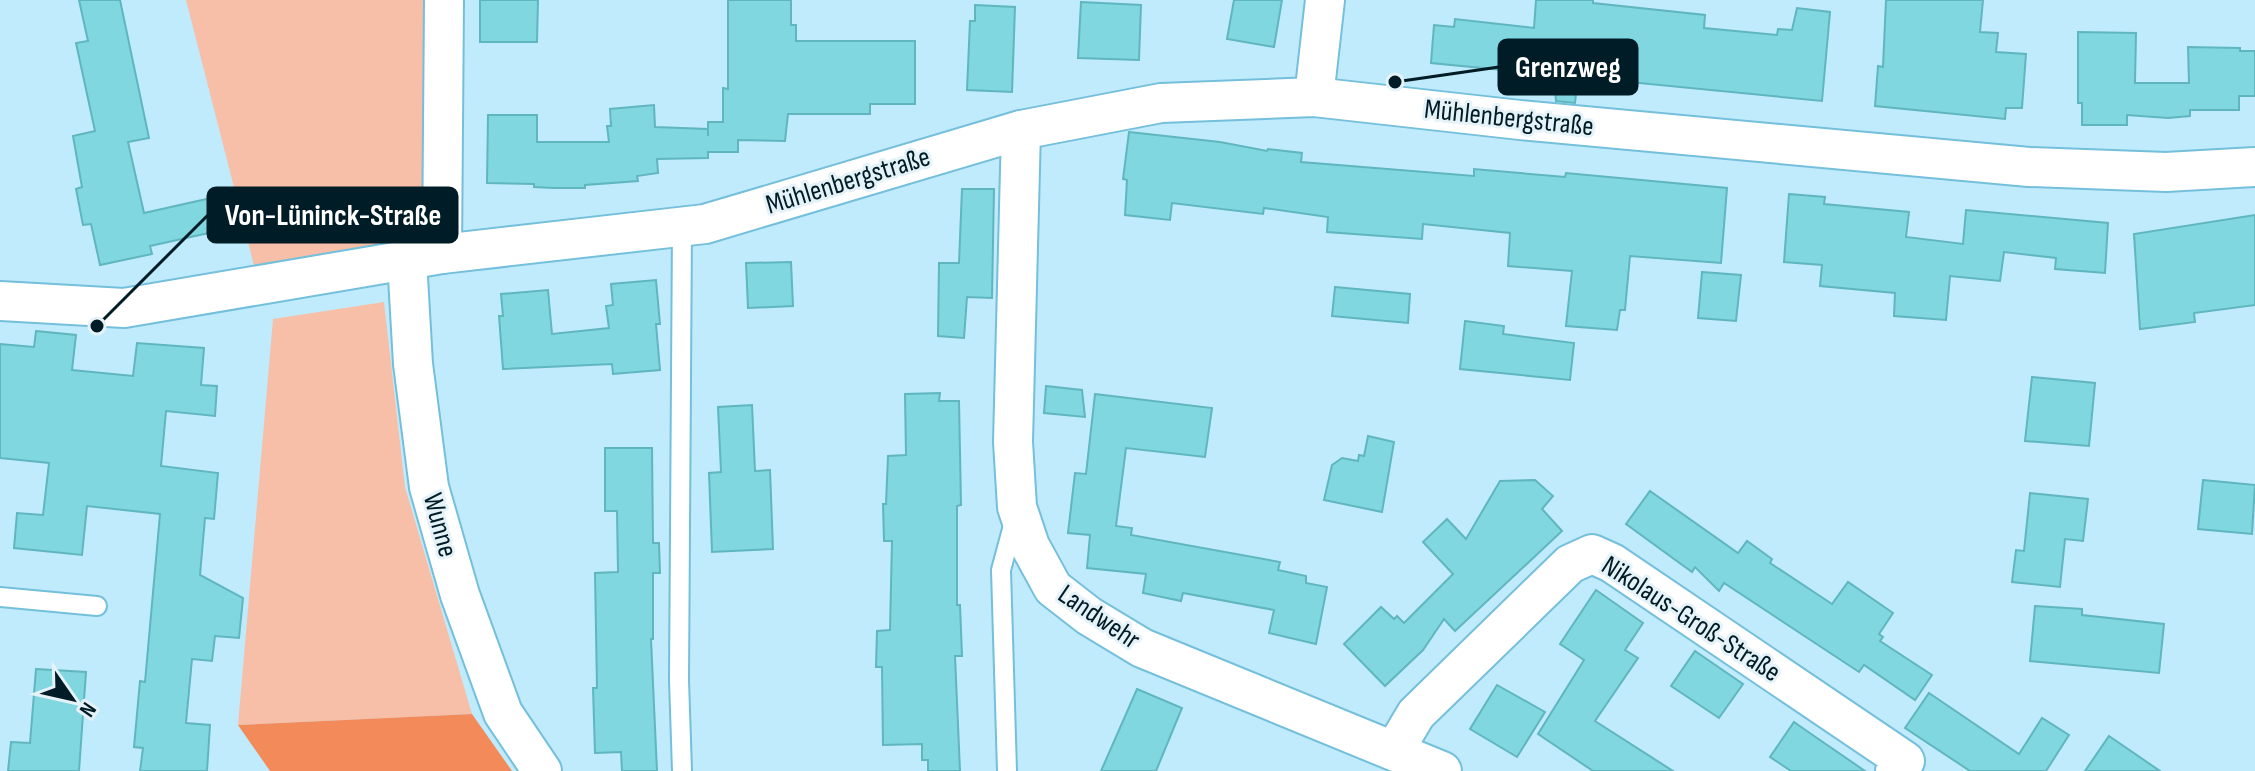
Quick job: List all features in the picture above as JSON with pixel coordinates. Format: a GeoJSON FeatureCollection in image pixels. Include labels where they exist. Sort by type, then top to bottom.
{"type":"FeatureCollection","features":[{"type":"Feature","properties":{"kind":"street","name":"Wunne"},"geometry":{"type":"LineString","coordinates":[[444,0],[413,364],[429,487],[460,595],[503,713],[542,771]]}},
{"type":"Feature","properties":{"kind":"street"},"geometry":{"type":"LineString","coordinates":[[1314,97],[1325,0]]}},
{"type":"Feature","properties":{"kind":"street","name":"Mühlenbergstraße"},"geometry":{"type":"LineString","coordinates":[[0,301],[124,308],[424,257],[705,224],[1021,130],[1161,103],[1314,97],[1520,120],[2029,167],[2166,172],[2255,167]]}},
{"type":"Feature","properties":{"kind":"street","name":"Landwehr"},"geometry":{"type":"LineString","coordinates":[[1021,130],[1013,442],[1017,507],[1030,546],[1053,588],[1089,616],[1142,648],[1442,771]]}},
{"type":"Feature","properties":{"kind":"street","name":"Nikolaus-Groß-Straße"},"geometry":{"type":"LineString","coordinates":[[1394,751],[1416,714],[1570,564],[1592,554],[1612,563],[1907,768]]}},
{"type":"Feature","properties":{"kind":"lane"},"geometry":{"type":"LineString","coordinates":[[682,227],[679,664],[682,771]]}},
{"type":"Feature","properties":{"kind":"lane"},"geometry":{"type":"LineString","coordinates":[[1007,771],[1001,570],[1017,507]]}},
{"type":"Feature","properties":{"kind":"lane"},"geometry":{"type":"LineString","coordinates":[[0,597],[97,606]]}},
{"type":"Feature","properties":{"kind":"shaded area"},"geometry":{"type":"Polygon","coordinates":[[[186,0],[444,0],[442,254],[259,285],[186,0]]]}},
{"type":"Feature","properties":{"kind":"shaded area"},"geometry":{"type":"Polygon","coordinates":[[[384,302],[405,487],[472,714],[238,725],[273,319],[384,302]]]}},
{"type":"Feature","properties":{"kind":"shaded area"},"geometry":{"type":"Polygon","coordinates":[[[472,714],[512,771],[270,771],[238,725],[472,714]]]}},
{"type":"Feature","properties":{"kind":"building"},"geometry":{"type":"Polygon","coordinates":[[[79,0],[120,0],[149,138],[128,142],[144,213],[229,194],[236,227],[150,246],[152,254],[100,265],[91,224],[83,225],[76,189],[82,187],[73,136],[95,131],[76,43],[88,41],[79,0]]]}},
{"type":"Feature","properties":{"kind":"building"},"geometry":{"type":"Polygon","coordinates":[[[480,0],[538,0],[537,42],[480,42],[480,0]]]}},
{"type":"Feature","properties":{"kind":"building"},"geometry":{"type":"Polygon","coordinates":[[[728,0],[791,0],[791,25],[796,25],[796,41],[915,41],[915,104],[870,104],[870,114],[788,114],[785,141],[738,140],[738,152],[708,152],[708,158],[657,159],[658,173],[637,176],[638,181],[585,185],[585,188],[487,183],[488,115],[537,115],[537,142],[609,142],[607,126],[611,126],[610,109],[654,105],[655,127],[708,129],[708,122],[723,122],[723,88],[728,89],[728,0]]]}},
{"type":"Feature","properties":{"kind":"building"},"geometry":{"type":"Polygon","coordinates":[[[1234,0],[1282,0],[1274,47],[1227,39],[1234,0]]]}},
{"type":"Feature","properties":{"kind":"building"},"geometry":{"type":"Polygon","coordinates":[[[1536,0],[1593,0],[1593,3],[1705,15],[1704,28],[1777,35],[1778,29],[1792,30],[1797,8],[1830,12],[1822,101],[1578,77],[1575,103],[1556,101],[1554,75],[1431,63],[1434,25],[1454,27],[1455,19],[1534,28],[1536,0]]]}},
{"type":"Feature","properties":{"kind":"building"},"geometry":{"type":"Polygon","coordinates":[[[1886,0],[1983,0],[1980,32],[1998,33],[1996,52],[2026,54],[2022,108],[2006,108],[2005,119],[1875,106],[1878,66],[1883,67],[1886,0]]]}},
{"type":"Feature","properties":{"kind":"building"},"geometry":{"type":"Polygon","coordinates":[[[1081,2],[1141,5],[1139,60],[1078,58],[1081,2]]]}},
{"type":"Feature","properties":{"kind":"building"},"geometry":{"type":"Polygon","coordinates":[[[975,5],[1015,7],[1012,92],[967,90],[970,21],[975,21],[975,5]]]}},
{"type":"Feature","properties":{"kind":"building"},"geometry":{"type":"Polygon","coordinates":[[[2078,32],[2136,33],[2135,83],[2189,83],[2188,47],[2255,51],[2255,96],[2239,96],[2239,110],[2190,110],[2190,116],[2168,118],[2127,115],[2127,125],[2082,125],[2082,103],[2078,103],[2078,32]]]}},
{"type":"Feature","properties":{"kind":"building"},"geometry":{"type":"Polygon","coordinates":[[[1129,132],[1302,153],[1301,162],[1474,176],[1474,169],[1565,177],[1566,173],[1727,188],[1721,263],[1630,256],[1625,310],[1620,310],[1617,330],[1566,326],[1572,271],[1508,266],[1510,233],[1423,224],[1422,239],[1327,232],[1328,217],[1264,208],[1263,214],[1172,203],[1170,220],[1125,215],[1127,180],[1123,179],[1129,132]]]}},
{"type":"Feature","properties":{"kind":"building"},"geometry":{"type":"Polygon","coordinates":[[[962,189],[994,189],[992,298],[967,297],[964,338],[938,336],[939,263],[959,263],[962,189]]]}},
{"type":"Feature","properties":{"kind":"building"},"geometry":{"type":"Polygon","coordinates":[[[1789,194],[1825,197],[1824,204],[1909,212],[1906,237],[1963,244],[1966,210],[2108,223],[2105,273],[2055,269],[2056,258],[2004,252],[2000,281],[1950,276],[1946,320],[1894,316],[1895,293],[1820,286],[1822,265],[1784,262],[1789,194]]]}},
{"type":"Feature","properties":{"kind":"building"},"geometry":{"type":"Polygon","coordinates":[[[2255,215],[2255,305],[2194,313],[2195,322],[2140,329],[2134,234],[2255,215]]]}},
{"type":"Feature","properties":{"kind":"building"},"geometry":{"type":"Polygon","coordinates":[[[791,262],[793,306],[748,308],[746,263],[791,262]]]}},
{"type":"Feature","properties":{"kind":"building"},"geometry":{"type":"Polygon","coordinates":[[[1702,272],[1741,275],[1736,321],[1698,318],[1702,272]]]}},
{"type":"Feature","properties":{"kind":"building"},"geometry":{"type":"Polygon","coordinates":[[[656,280],[660,370],[613,374],[612,364],[503,369],[499,316],[503,316],[501,294],[548,290],[552,334],[609,328],[606,306],[613,305],[611,284],[656,280]]]}},
{"type":"Feature","properties":{"kind":"building"},"geometry":{"type":"Polygon","coordinates":[[[1335,287],[1410,294],[1408,323],[1332,316],[1335,287]]]}},
{"type":"Feature","properties":{"kind":"building"},"geometry":{"type":"Polygon","coordinates":[[[1465,321],[1504,326],[1503,334],[1574,343],[1570,380],[1460,369],[1465,321]]]}},
{"type":"Feature","properties":{"kind":"building"},"geometry":{"type":"Polygon","coordinates":[[[36,331],[76,335],[72,370],[133,376],[137,343],[204,348],[201,385],[217,386],[215,416],[166,411],[161,466],[218,473],[214,519],[205,518],[200,575],[243,598],[239,638],[215,636],[212,661],[192,659],[186,723],[210,725],[207,771],[140,771],[143,748],[134,747],[140,681],[145,682],[160,514],[87,506],[82,555],[14,548],[17,513],[43,515],[49,463],[0,458],[0,344],[34,347],[36,331]]]}},
{"type":"Feature","properties":{"kind":"building"},"geometry":{"type":"Polygon","coordinates":[[[2032,377],[2095,383],[2089,446],[2025,441],[2032,377]]]}},
{"type":"Feature","properties":{"kind":"building"},"geometry":{"type":"Polygon","coordinates":[[[1046,386],[1082,390],[1085,417],[1044,413],[1046,386]]]}},
{"type":"Feature","properties":{"kind":"building"},"geometry":{"type":"Polygon","coordinates":[[[940,393],[939,401],[959,401],[961,505],[957,506],[957,605],[960,605],[962,656],[955,656],[960,771],[928,771],[928,760],[922,760],[922,744],[883,745],[882,667],[876,667],[877,631],[890,630],[892,541],[884,541],[883,504],[886,504],[888,456],[906,455],[905,394],[940,393]]]}},
{"type":"Feature","properties":{"kind":"building"},"geometry":{"type":"Polygon","coordinates":[[[1095,394],[1212,408],[1205,457],[1126,448],[1116,526],[1132,528],[1131,535],[1280,562],[1278,570],[1306,576],[1306,583],[1327,587],[1316,644],[1269,633],[1274,610],[1183,593],[1181,601],[1143,593],[1146,574],[1087,568],[1090,535],[1068,533],[1075,473],[1086,474],[1095,394]]]}},
{"type":"Feature","properties":{"kind":"building"},"geometry":{"type":"Polygon","coordinates":[[[752,405],[755,471],[770,470],[773,549],[712,552],[709,473],[721,472],[718,407],[752,405]]]}},
{"type":"Feature","properties":{"kind":"building"},"geometry":{"type":"Polygon","coordinates":[[[1368,436],[1394,442],[1382,512],[1324,500],[1332,465],[1342,458],[1358,461],[1359,455],[1364,456],[1368,436]]]}},
{"type":"Feature","properties":{"kind":"building"},"geometry":{"type":"Polygon","coordinates":[[[605,448],[652,448],[653,543],[659,543],[660,573],[653,573],[651,639],[657,771],[622,771],[621,752],[595,753],[595,573],[618,572],[617,511],[605,511],[605,448]]]}},
{"type":"Feature","properties":{"kind":"building"},"geometry":{"type":"Polygon","coordinates":[[[1535,480],[1553,496],[1542,509],[1562,531],[1455,631],[1444,619],[1423,650],[1385,686],[1344,644],[1381,607],[1394,619],[1397,616],[1404,623],[1453,574],[1423,542],[1447,519],[1466,539],[1500,481],[1535,480]]]}},
{"type":"Feature","properties":{"kind":"building"},"geometry":{"type":"Polygon","coordinates":[[[2203,480],[2255,485],[2252,534],[2198,529],[2203,480]]]}},
{"type":"Feature","properties":{"kind":"building"},"geometry":{"type":"Polygon","coordinates":[[[1650,491],[1738,553],[1747,541],[1772,559],[1770,563],[1832,604],[1848,582],[1893,613],[1879,634],[1883,637],[1880,641],[1932,675],[1915,700],[1864,665],[1859,672],[1724,583],[1719,591],[1695,567],[1692,572],[1626,524],[1650,491]]]}},
{"type":"Feature","properties":{"kind":"building"},"geometry":{"type":"Polygon","coordinates":[[[2030,493],[2088,499],[2083,541],[2065,539],[2060,587],[2012,582],[2016,550],[2024,551],[2030,493]]]}},
{"type":"Feature","properties":{"kind":"building"},"geometry":{"type":"Polygon","coordinates":[[[1596,590],[1643,623],[1625,650],[1638,658],[1595,721],[1673,771],[1593,771],[1538,734],[1584,660],[1560,644],[1596,590]]]}},
{"type":"Feature","properties":{"kind":"building"},"geometry":{"type":"Polygon","coordinates":[[[2035,606],[2082,609],[2082,615],[2164,624],[2159,673],[2030,661],[2035,606]]]}},
{"type":"Feature","properties":{"kind":"building"},"geometry":{"type":"Polygon","coordinates":[[[1695,651],[1743,684],[1719,718],[1671,686],[1695,651]]]}},
{"type":"Feature","properties":{"kind":"building"},"geometry":{"type":"Polygon","coordinates":[[[36,669],[86,672],[79,771],[8,771],[11,742],[30,743],[36,669]]]}},
{"type":"Feature","properties":{"kind":"building"},"geometry":{"type":"Polygon","coordinates":[[[1497,685],[1545,712],[1517,757],[1470,729],[1497,685]]]}},
{"type":"Feature","properties":{"kind":"building"},"geometry":{"type":"Polygon","coordinates":[[[1137,689],[1182,708],[1156,771],[1101,771],[1137,689]]]}},
{"type":"Feature","properties":{"kind":"building"},"geometry":{"type":"Polygon","coordinates":[[[1929,693],[2019,754],[2042,718],[2069,735],[2046,771],[1970,771],[1905,728],[1929,693]]]}},
{"type":"Feature","properties":{"kind":"building"},"geometry":{"type":"Polygon","coordinates":[[[1794,722],[1865,771],[1791,771],[1770,757],[1794,722]]]}},
{"type":"Feature","properties":{"kind":"building"},"geometry":{"type":"Polygon","coordinates":[[[2109,736],[2160,771],[2085,771],[2109,736]]]}},
{"type":"Feature","properties":{"kind":"place","name":"Grenzweg"},"geometry":{"type":"Point","coordinates":[1395,82]}},
{"type":"Feature","properties":{"kind":"place","name":"Von-Lüninck-Straße"},"geometry":{"type":"Point","coordinates":[97,326]}}]}
